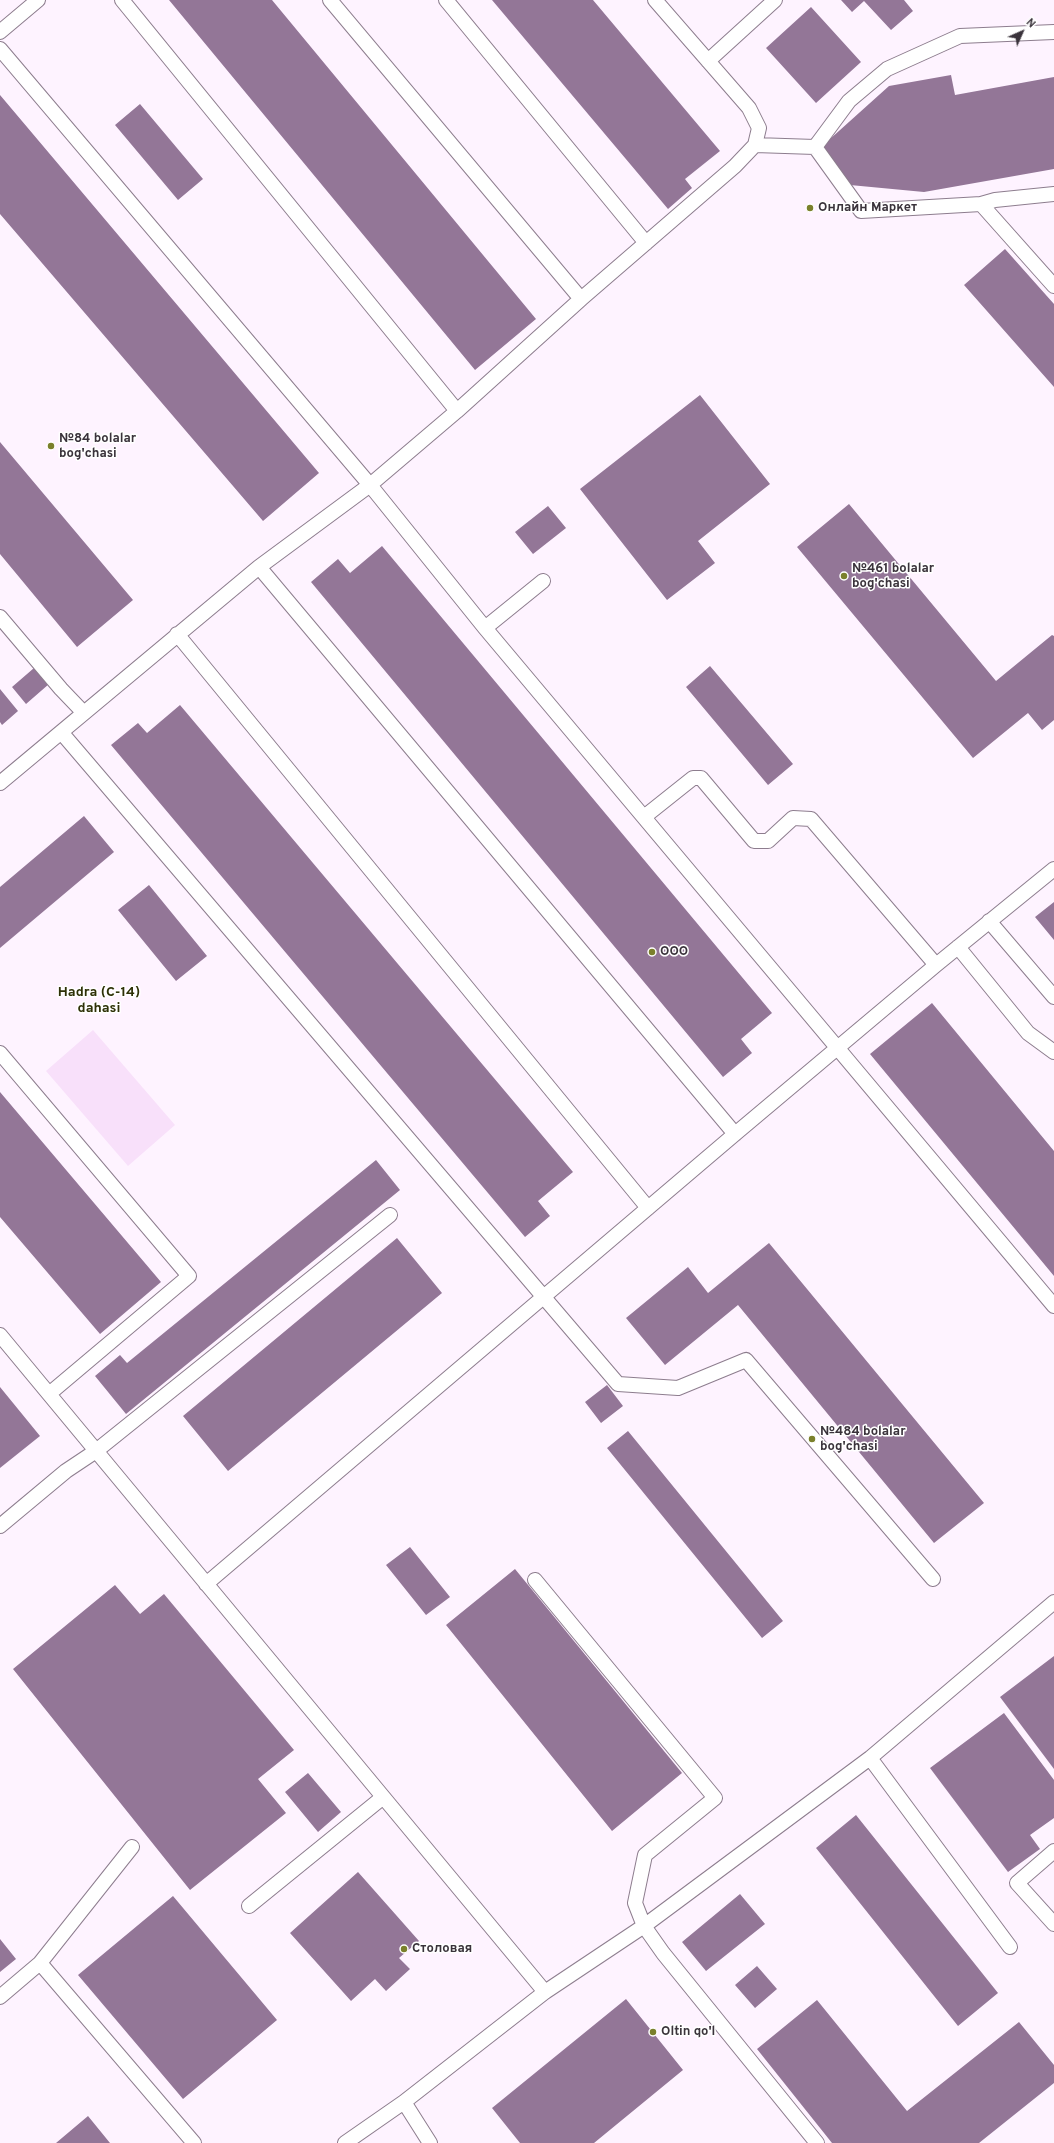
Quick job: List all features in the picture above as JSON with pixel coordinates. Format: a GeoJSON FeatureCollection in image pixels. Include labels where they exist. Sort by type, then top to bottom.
{"type":"FeatureCollection","features":[{"type":"Feature","properties":{"kind":"lane"},"geometry":{"type":"LineString","coordinates":[[0,32],[38,0]]}},
{"type":"Feature","properties":{"kind":"lane"},"geometry":{"type":"LineString","coordinates":[[122,0],[457,411]]}},
{"type":"Feature","properties":{"kind":"lane"},"geometry":{"type":"LineString","coordinates":[[330,0],[581,299]]}},
{"type":"Feature","properties":{"kind":"lane"},"geometry":{"type":"LineString","coordinates":[[446,0],[646,244]]}},
{"type":"Feature","properties":{"kind":"lane"},"geometry":{"type":"LineString","coordinates":[[0,783],[83,712],[260,566],[370,484],[457,411],[581,299],[735,166],[755,144],[759,128],[749,108],[655,0]]}},
{"type":"Feature","properties":{"kind":"lane"},"geometry":{"type":"LineString","coordinates":[[708,61],[775,0]]}},
{"type":"Feature","properties":{"kind":"lane"},"geometry":{"type":"LineString","coordinates":[[815,147],[849,101],[887,68],[960,36],[1054,32]]}},
{"type":"Feature","properties":{"kind":"lane"},"geometry":{"type":"LineString","coordinates":[[0,49],[370,484],[485,628],[1054,1306]]}},
{"type":"Feature","properties":{"kind":"lane"},"geometry":{"type":"LineString","coordinates":[[755,144],[815,147]]}},
{"type":"Feature","properties":{"kind":"lane"},"geometry":{"type":"LineString","coordinates":[[815,147],[861,211],[981,204],[995,200],[1054,194]]}},
{"type":"Feature","properties":{"kind":"lane"},"geometry":{"type":"LineString","coordinates":[[981,204],[1054,286]]}},
{"type":"Feature","properties":{"kind":"lane"},"geometry":{"type":"LineString","coordinates":[[260,566],[735,1134]]}},
{"type":"Feature","properties":{"kind":"lane"},"geometry":{"type":"LineString","coordinates":[[485,628],[543,581]]}},
{"type":"Feature","properties":{"kind":"lane"},"geometry":{"type":"LineString","coordinates":[[0,617],[61,690],[83,712]]}},
{"type":"Feature","properties":{"kind":"lane"},"geometry":{"type":"LineString","coordinates":[[177,634],[648,1208]]}},
{"type":"Feature","properties":{"kind":"lane"},"geometry":{"type":"LineString","coordinates":[[61,732],[618,1384],[678,1388],[746,1360],[933,1579]]}},
{"type":"Feature","properties":{"kind":"lane"},"geometry":{"type":"LineString","coordinates":[[644,817],[693,778],[701,778],[754,841],[768,841],[793,818],[811,819],[936,965]]}},
{"type":"Feature","properties":{"kind":"lane"},"geometry":{"type":"LineString","coordinates":[[206,1584],[266,1530],[544,1297],[735,1134],[838,1049],[936,965],[1054,869]]}},
{"type":"Feature","properties":{"kind":"lane"},"geometry":{"type":"LineString","coordinates":[[989,921],[1054,997]]}},
{"type":"Feature","properties":{"kind":"lane"},"geometry":{"type":"LineString","coordinates":[[958,947],[1028,1033],[1054,1052]]}},
{"type":"Feature","properties":{"kind":"lane"},"geometry":{"type":"LineString","coordinates":[[0,1053],[189,1276],[49,1394]]}},
{"type":"Feature","properties":{"kind":"lane"},"geometry":{"type":"LineString","coordinates":[[0,1526],[66,1471],[96,1451],[390,1215]]}},
{"type":"Feature","properties":{"kind":"lane"},"geometry":{"type":"LineString","coordinates":[[0,1335],[382,1798],[545,1992]]}},
{"type":"Feature","properties":{"kind":"lane"},"geometry":{"type":"LineString","coordinates":[[535,1580],[715,1798],[645,1855],[635,1903],[644,1926],[663,1953],[817,2143]]}},
{"type":"Feature","properties":{"kind":"lane"},"geometry":{"type":"LineString","coordinates":[[345,2143],[404,2102],[545,1992],[644,1926],[870,1758],[1054,1602]]}},
{"type":"Feature","properties":{"kind":"lane"},"geometry":{"type":"LineString","coordinates":[[870,1758],[1010,1947]]}},
{"type":"Feature","properties":{"kind":"lane"},"geometry":{"type":"LineString","coordinates":[[249,1906],[382,1798]]}},
{"type":"Feature","properties":{"kind":"lane"},"geometry":{"type":"LineString","coordinates":[[0,1996],[40,1963],[132,1847]]}},
{"type":"Feature","properties":{"kind":"lane"},"geometry":{"type":"LineString","coordinates":[[1054,1851],[1017,1882],[1054,1924]]}},
{"type":"Feature","properties":{"kind":"lane"},"geometry":{"type":"LineString","coordinates":[[40,1963],[194,2143]]}},
{"type":"Feature","properties":{"kind":"lane"},"geometry":{"type":"LineString","coordinates":[[404,2102],[430,2143]]}},
{"type":"Feature","properties":{"kind":"shaded area"},"geometry":{"type":"Polygon","coordinates":[[[93,1030],[175,1125],[128,1166],[46,1071],[93,1030]]]}},
{"type":"Feature","properties":{"kind":"building"},"geometry":{"type":"Polygon","coordinates":[[[169,0],[272,0],[536,319],[475,370],[169,0]]]}},
{"type":"Feature","properties":{"kind":"building"},"geometry":{"type":"Polygon","coordinates":[[[492,0],[593,0],[720,151],[685,179],[692,188],[668,209],[492,0]]]}},
{"type":"Feature","properties":{"kind":"building"},"geometry":{"type":"Polygon","coordinates":[[[841,0],[904,0],[913,11],[891,30],[864,1],[852,12],[841,0]]]}},
{"type":"Feature","properties":{"kind":"building"},"geometry":{"type":"Polygon","coordinates":[[[811,7],[861,62],[816,103],[766,48],[811,7]]]}},
{"type":"Feature","properties":{"kind":"building"},"geometry":{"type":"Polygon","coordinates":[[[951,75],[955,95],[1054,77],[1054,169],[924,192],[850,185],[820,148],[889,86],[951,75]]]}},
{"type":"Feature","properties":{"kind":"building"},"geometry":{"type":"Polygon","coordinates":[[[0,95],[319,473],[263,521],[0,214],[0,95]]]}},
{"type":"Feature","properties":{"kind":"building"},"geometry":{"type":"Polygon","coordinates":[[[140,104],[203,179],[178,200],[115,125],[140,104]]]}},
{"type":"Feature","properties":{"kind":"building"},"geometry":{"type":"Polygon","coordinates":[[[1005,249],[1054,304],[1054,387],[964,285],[1005,249]]]}},
{"type":"Feature","properties":{"kind":"building"},"geometry":{"type":"Polygon","coordinates":[[[700,395],[770,484],[698,541],[715,563],[667,600],[580,489],[700,395]]]}},
{"type":"Feature","properties":{"kind":"building"},"geometry":{"type":"Polygon","coordinates":[[[0,442],[133,600],[77,647],[0,554],[0,442]]]}},
{"type":"Feature","properties":{"kind":"building"},"geometry":{"type":"Polygon","coordinates":[[[849,504],[996,681],[1052,635],[1054,636],[1054,720],[1042,730],[1028,713],[973,758],[797,547],[849,504]]]}},
{"type":"Feature","properties":{"kind":"building"},"geometry":{"type":"Polygon","coordinates":[[[548,506],[566,528],[533,554],[515,532],[548,506]]]}},
{"type":"Feature","properties":{"kind":"building"},"geometry":{"type":"Polygon","coordinates":[[[382,546],[772,1013],[741,1039],[752,1053],[723,1077],[311,582],[338,559],[350,573],[382,546]]]}},
{"type":"Feature","properties":{"kind":"building"},"geometry":{"type":"Polygon","coordinates":[[[710,666],[793,764],[768,785],[686,687],[710,666]]]}},
{"type":"Feature","properties":{"kind":"building"},"geometry":{"type":"Polygon","coordinates":[[[34,668],[49,684],[26,704],[12,687],[34,668]]]}},
{"type":"Feature","properties":{"kind":"building"},"geometry":{"type":"Polygon","coordinates":[[[0,689],[18,711],[2,725],[0,722],[0,689]]]}},
{"type":"Feature","properties":{"kind":"building"},"geometry":{"type":"Polygon","coordinates":[[[180,705],[573,1172],[538,1201],[550,1216],[525,1237],[111,745],[138,723],[147,733],[180,705]]]}},
{"type":"Feature","properties":{"kind":"building"},"geometry":{"type":"Polygon","coordinates":[[[84,816],[114,852],[0,948],[0,887],[84,816]]]}},
{"type":"Feature","properties":{"kind":"building"},"geometry":{"type":"Polygon","coordinates":[[[149,885],[207,956],[176,981],[118,910],[149,885]]]}},
{"type":"Feature","properties":{"kind":"building"},"geometry":{"type":"Polygon","coordinates":[[[1054,902],[1054,940],[1035,917],[1054,902]]]}},
{"type":"Feature","properties":{"kind":"building"},"geometry":{"type":"Polygon","coordinates":[[[932,1003],[1054,1151],[1054,1276],[870,1054],[932,1003]]]}},
{"type":"Feature","properties":{"kind":"building"},"geometry":{"type":"Polygon","coordinates":[[[0,1092],[161,1282],[100,1334],[0,1217],[0,1092]]]}},
{"type":"Feature","properties":{"kind":"building"},"geometry":{"type":"Polygon","coordinates":[[[376,1160],[400,1190],[126,1414],[95,1376],[120,1355],[127,1363],[376,1160]]]}},
{"type":"Feature","properties":{"kind":"building"},"geometry":{"type":"Polygon","coordinates":[[[397,1238],[442,1293],[228,1471],[183,1416],[397,1238]]]}},
{"type":"Feature","properties":{"kind":"building"},"geometry":{"type":"Polygon","coordinates":[[[769,1243],[984,1503],[934,1543],[738,1305],[665,1365],[626,1318],[688,1267],[708,1293],[769,1243]]]}},
{"type":"Feature","properties":{"kind":"building"},"geometry":{"type":"Polygon","coordinates":[[[607,1385],[623,1406],[601,1423],[585,1402],[607,1385]]]}},
{"type":"Feature","properties":{"kind":"building"},"geometry":{"type":"Polygon","coordinates":[[[0,1387],[40,1436],[0,1468],[0,1387]]]}},
{"type":"Feature","properties":{"kind":"building"},"geometry":{"type":"Polygon","coordinates":[[[628,1431],[783,1621],[762,1638],[607,1448],[628,1431]]]}},
{"type":"Feature","properties":{"kind":"building"},"geometry":{"type":"Polygon","coordinates":[[[410,1547],[450,1597],[426,1615],[386,1565],[410,1547]]]}},
{"type":"Feature","properties":{"kind":"building"},"geometry":{"type":"Polygon","coordinates":[[[515,1569],[682,1773],[612,1831],[446,1625],[515,1569]]]}},
{"type":"Feature","properties":{"kind":"building"},"geometry":{"type":"Polygon","coordinates":[[[115,1585],[140,1614],[164,1594],[294,1750],[258,1779],[286,1813],[190,1890],[13,1669],[115,1585]]]}},
{"type":"Feature","properties":{"kind":"building"},"geometry":{"type":"Polygon","coordinates":[[[1054,1656],[1054,1769],[1000,1697],[1054,1656]]]}},
{"type":"Feature","properties":{"kind":"building"},"geometry":{"type":"Polygon","coordinates":[[[1004,1713],[1054,1780],[1054,1818],[1030,1835],[1040,1849],[1008,1872],[930,1768],[1004,1713]]]}},
{"type":"Feature","properties":{"kind":"building"},"geometry":{"type":"Polygon","coordinates":[[[308,1773],[341,1812],[318,1832],[285,1792],[308,1773]]]}},
{"type":"Feature","properties":{"kind":"building"},"geometry":{"type":"Polygon","coordinates":[[[856,1815],[998,1993],[958,2026],[816,1848],[856,1815]]]}},
{"type":"Feature","properties":{"kind":"building"},"geometry":{"type":"Polygon","coordinates":[[[358,1872],[419,1941],[399,1958],[410,1969],[386,1991],[375,1979],[351,2001],[290,1933],[358,1872]]]}},
{"type":"Feature","properties":{"kind":"building"},"geometry":{"type":"Polygon","coordinates":[[[740,1894],[765,1924],[706,1971],[682,1942],[740,1894]]]}},
{"type":"Feature","properties":{"kind":"building"},"geometry":{"type":"Polygon","coordinates":[[[173,1896],[277,2020],[183,2099],[78,1975],[173,1896]]]}},
{"type":"Feature","properties":{"kind":"building"},"geometry":{"type":"Polygon","coordinates":[[[0,1939],[16,1959],[0,1972],[0,1939]]]}},
{"type":"Feature","properties":{"kind":"building"},"geometry":{"type":"Polygon","coordinates":[[[757,1966],[777,1989],[755,2008],[735,1985],[757,1966]]]}},
{"type":"Feature","properties":{"kind":"building"},"geometry":{"type":"Polygon","coordinates":[[[626,1999],[683,2070],[594,2143],[520,2143],[492,2108],[626,1999]]]}},
{"type":"Feature","properties":{"kind":"building"},"geometry":{"type":"Polygon","coordinates":[[[817,2000],[907,2111],[1019,2022],[1054,2065],[1054,2083],[979,2143],[832,2143],[757,2049],[817,2000]]]}},
{"type":"Feature","properties":{"kind":"building"},"geometry":{"type":"Polygon","coordinates":[[[88,2116],[110,2143],[56,2143],[88,2116]]]}},
{"type":"Feature","properties":{"kind":"place","name":"Онлайн Маркет"},"geometry":{"type":"Point","coordinates":[810,208]}},
{"type":"Feature","properties":{"kind":"place","name":"№84 bolalar bog'chasi"},"geometry":{"type":"Point","coordinates":[51,446]}},
{"type":"Feature","properties":{"kind":"place","name":"№461 bolalar bog'chasi"},"geometry":{"type":"Point","coordinates":[844,576]}},
{"type":"Feature","properties":{"kind":"place","name":"ООО"},"geometry":{"type":"Point","coordinates":[652,952]}},
{"type":"Feature","properties":{"kind":"place","name":"№484 bolalar bog'chasi"},"geometry":{"type":"Point","coordinates":[812,1439]}},
{"type":"Feature","properties":{"kind":"place","name":"Столовая"},"geometry":{"type":"Point","coordinates":[404,1949]}},
{"type":"Feature","properties":{"kind":"place","name":"Oltin qo'l"},"geometry":{"type":"Point","coordinates":[653,2032]}},
{"type":"Feature","properties":{"kind":"district","name":"Hadra (C-14) dahasi"},"geometry":{"type":"Point","coordinates":[99,1002]}}]}
